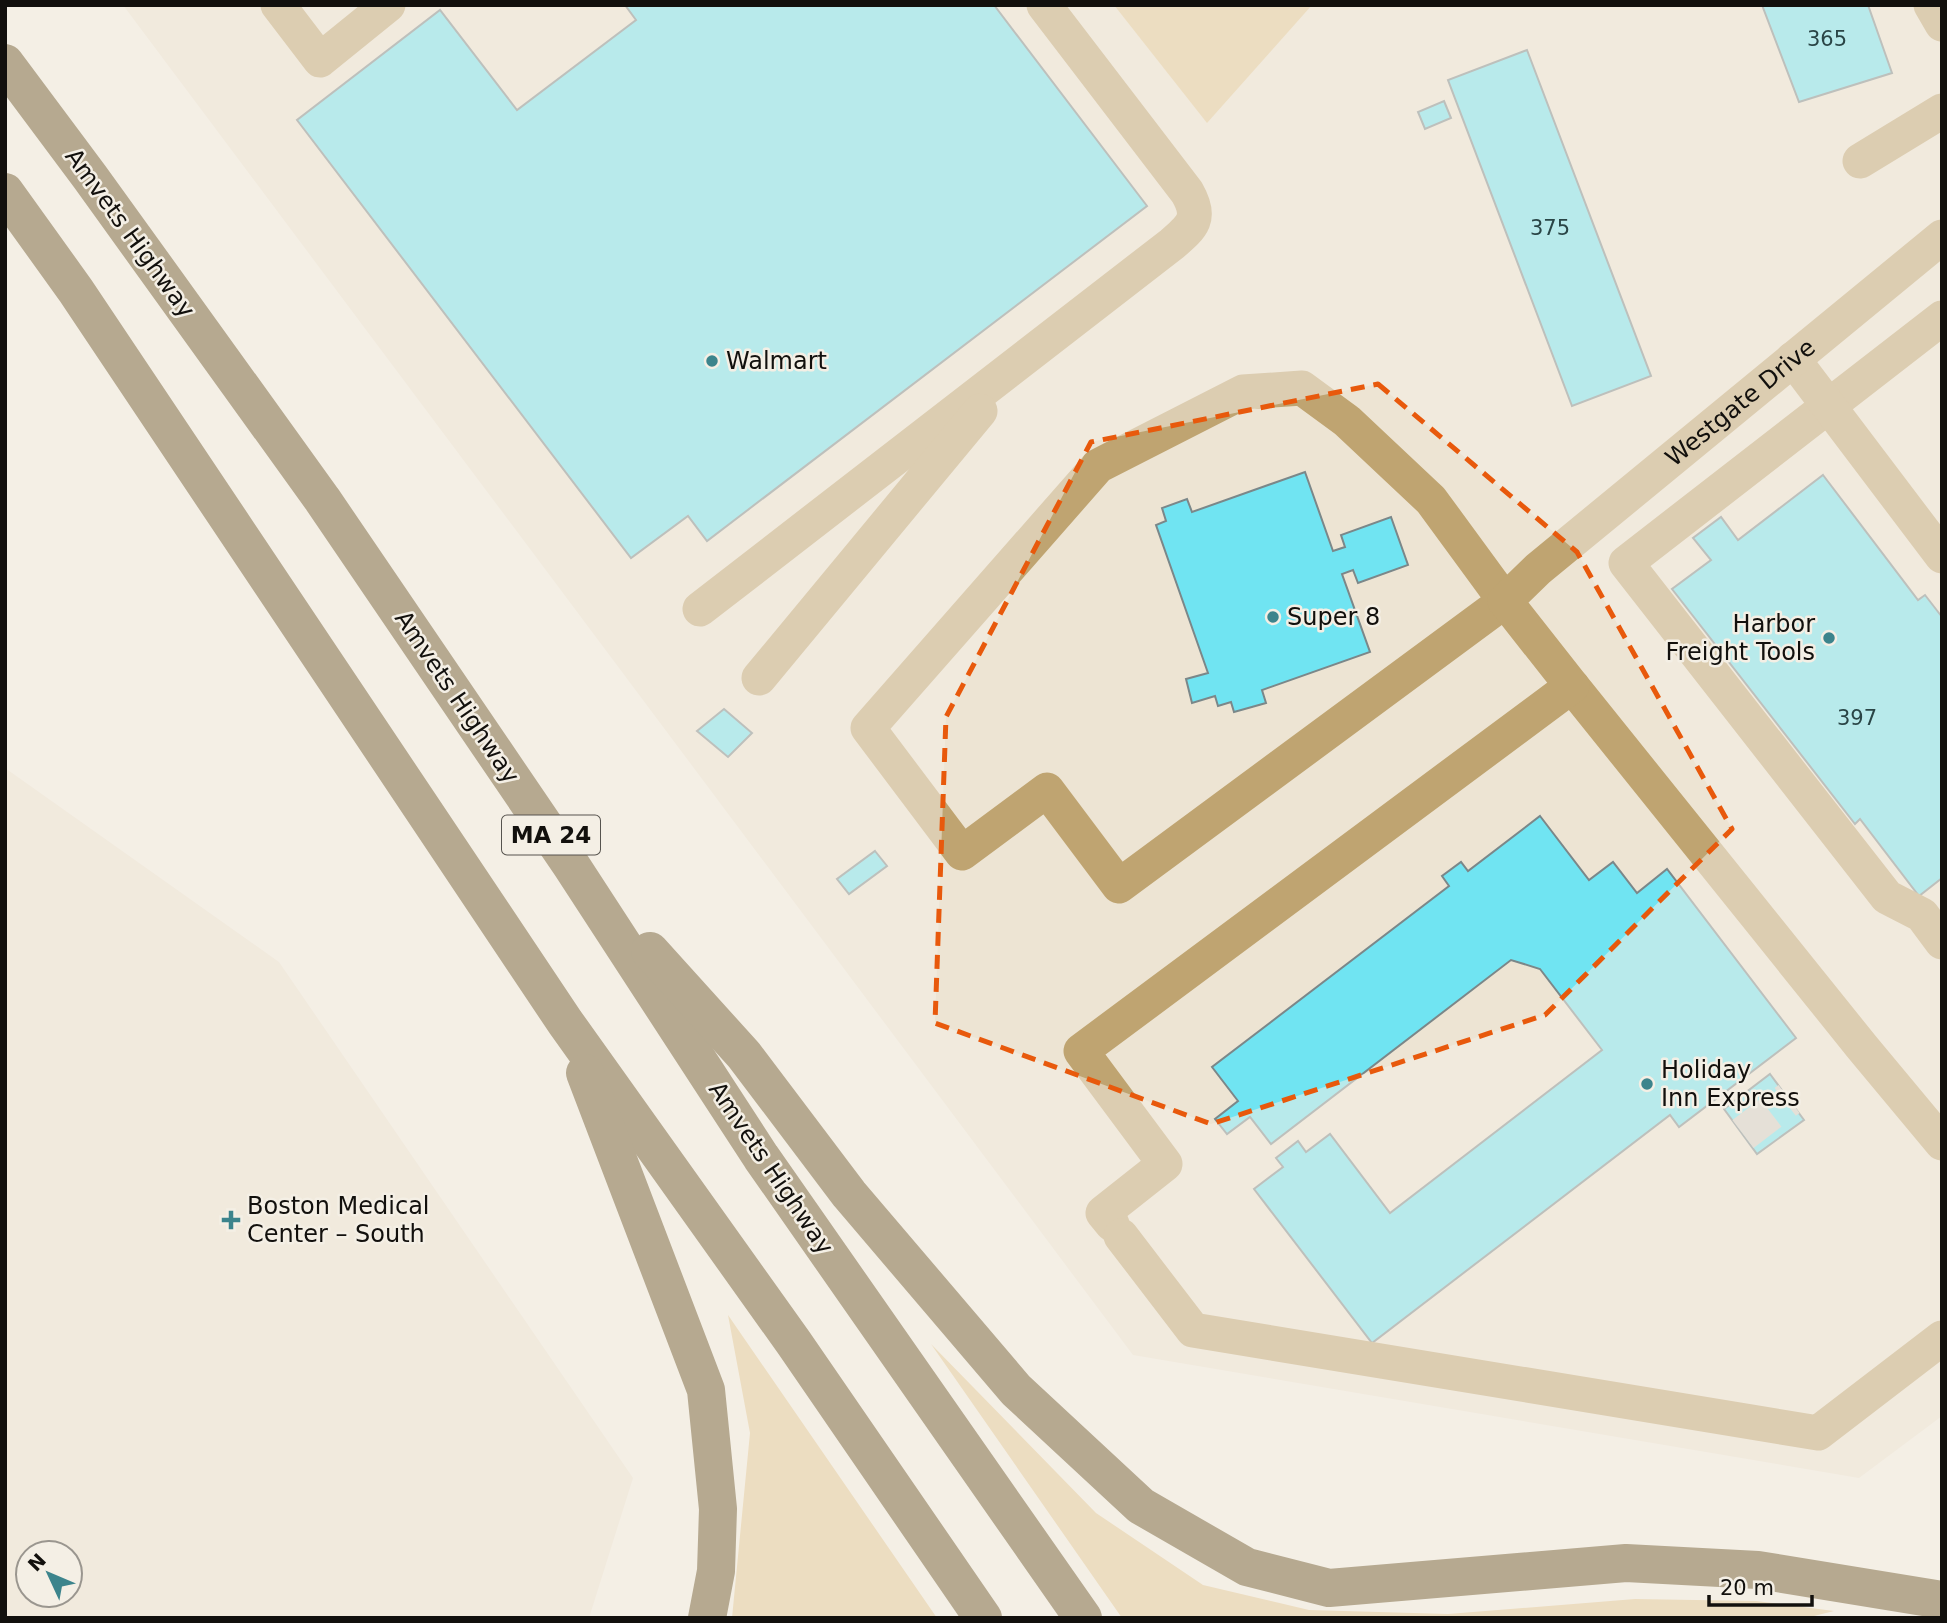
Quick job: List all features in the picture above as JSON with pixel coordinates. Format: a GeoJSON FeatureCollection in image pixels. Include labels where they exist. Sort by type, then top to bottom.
{"type":"FeatureCollection","features":[{"type":"Feature","properties":{"kind":"highway","name":"Amvets Highway"},"geometry":{"type":"LineString","coordinates":[[5,63],[322,499],[571,864],[761,1157],[1083,1618]]}},
{"type":"Feature","properties":{"kind":"highway"},"geometry":{"type":"LineString","coordinates":[[5,192],[76,291],[565,1022],[794,1343],[984,1618]]}},
{"type":"Feature","properties":{"kind":"highway"},"geometry":{"type":"LineString","coordinates":[[571,864],[744,1055],[849,1194],[1016,1390],[1141,1506],[1248,1567],[1329,1588],[1626,1563],[1758,1570],[1942,1600]]}},
{"type":"Feature","properties":{"kind":"highway"},"geometry":{"type":"LineString","coordinates":[[565,1022],[705,1390],[718,1509],[716,1571],[707,1618]]}},
{"type":"Feature","properties":{"kind":"street"},"geometry":{"type":"LineString","coordinates":[[278,5],[320,60],[388,5]]}},
{"type":"Feature","properties":{"kind":"street"},"geometry":{"type":"LineString","coordinates":[[700,609],[1172,244],[1186,232],[1195,218],[1195,205],[1187,192],[1044,5]]}},
{"type":"Feature","properties":{"kind":"street"},"geometry":{"type":"LineString","coordinates":[[1931,5],[1942,24]]}},
{"type":"Feature","properties":{"kind":"street"},"geometry":{"type":"LineString","coordinates":[[1860,161],[1942,111]]}},
{"type":"Feature","properties":{"kind":"street","name":"Westgate Drive"},"geometry":{"type":"LineString","coordinates":[[1505,601],[1431,500],[1347,421],[1301,388],[1243,392],[1098,466],[868,728],[962,853],[1047,790],[1119,886],[1505,601],[1538,569],[1942,237]]}},
{"type":"Feature","properties":{"kind":"street"},"geometry":{"type":"LineString","coordinates":[[1935,919],[1887,897],[1626,563],[1942,318]]}},
{"type":"Feature","properties":{"kind":"street"},"geometry":{"type":"LineString","coordinates":[[1793,359],[1942,556]]}},
{"type":"Feature","properties":{"kind":"street"},"geometry":{"type":"LineString","coordinates":[[759,678],[1023,360]]}},
{"type":"Feature","properties":{"kind":"street"},"geometry":{"type":"LineString","coordinates":[[1505,601],[1861,1047],[1942,1143]]}},
{"type":"Feature","properties":{"kind":"street"},"geometry":{"type":"LineString","coordinates":[[1572,686],[1081,1051],[1165,1164],[1103,1213],[1193,1330],[1818,1433],[1942,1338]]}},
{"type":"Feature","properties":{"kind":"highlighted area"},"geometry":{"type":"Polygon","coordinates":[[[1378,384],[1577,552],[1732,829],[1545,1015],[1211,1124],[935,1023],[946,717],[1091,442],[1378,384]]]}},
{"type":"Feature","properties":{"kind":"shaded area"},"geometry":{"type":"Polygon","coordinates":[[[123,5],[1942,5],[1942,1416],[1859,1478],[1133,1355],[123,5]]]}},
{"type":"Feature","properties":{"kind":"shaded area"},"geometry":{"type":"Polygon","coordinates":[[[1114,5],[1312,5],[1207,123],[1114,5]]]}},
{"type":"Feature","properties":{"kind":"shaded area","name":"Boston Medical Center – South"},"geometry":{"type":"Polygon","coordinates":[[[5,768],[279,962],[633,1478],[589,1618],[5,1618],[5,768]]]}},
{"type":"Feature","properties":{"kind":"shaded area"},"geometry":{"type":"Polygon","coordinates":[[[728,1315],[937,1618],[732,1618],[750,1433],[728,1315]]]}},
{"type":"Feature","properties":{"kind":"shaded area"},"geometry":{"type":"Polygon","coordinates":[[[931,1344],[1096,1513],[1203,1585],[1309,1610],[1448,1614],[1635,1599],[1756,1601],[1834,1611],[1806,1618],[1122,1618],[931,1344]]]}},
{"type":"Feature","properties":{"kind":"building","name":"Walmart"},"geometry":{"type":"Polygon","coordinates":[[[625,5],[994,5],[1147,206],[707,541],[688,516],[631,558],[297,120],[440,10],[517,110],[636,20],[625,5]]]}},
{"type":"Feature","properties":{"kind":"building"},"geometry":{"type":"Polygon","coordinates":[[[1762,5],[1868,5],[1892,73],[1799,102],[1762,5]]]}},
{"type":"Feature","properties":{"kind":"building"},"geometry":{"type":"Polygon","coordinates":[[[1527,50],[1651,376],[1572,406],[1448,80],[1527,50]]]}},
{"type":"Feature","properties":{"kind":"building"},"geometry":{"type":"Polygon","coordinates":[[[1444,101],[1451,118],[1425,129],[1418,112],[1444,101]]]}},
{"type":"Feature","properties":{"kind":"building","name":"Super 8"},"geometry":{"type":"Polygon","coordinates":[[[1305,472],[1333,551],[1345,547],[1341,535],[1391,517],[1408,565],[1358,583],[1353,570],[1342,574],[1370,652],[1262,690],[1266,703],[1234,712],[1231,702],[1218,706],[1215,696],[1192,703],[1186,679],[1208,673],[1156,525],[1166,521],[1162,508],[1187,499],[1192,512],[1305,472]]]}},
{"type":"Feature","properties":{"kind":"building"},"geometry":{"type":"Polygon","coordinates":[[[1823,475],[1918,600],[1925,595],[1942,617],[1942,878],[1919,896],[1860,819],[1855,824],[1672,589],[1711,560],[1693,538],[1721,517],[1738,540],[1823,475]]]}},
{"type":"Feature","properties":{"kind":"building"},"geometry":{"type":"Polygon","coordinates":[[[724,709],[752,733],[728,757],[697,731],[724,709]]]}},
{"type":"Feature","properties":{"kind":"building","name":"Holiday Inn Express"},"geometry":{"type":"Polygon","coordinates":[[[1540,816],[1589,880],[1613,862],[1637,893],[1667,869],[1796,1038],[1679,1127],[1670,1115],[1372,1343],[1254,1189],[1283,1167],[1276,1158],[1298,1141],[1306,1152],[1330,1134],[1390,1213],[1602,1050],[1540,969],[1511,960],[1271,1144],[1250,1117],[1227,1134],[1215,1119],[1238,1101],[1212,1067],[1449,886],[1442,876],[1461,862],[1468,871],[1540,816]]]}},
{"type":"Feature","properties":{"kind":"building"},"geometry":{"type":"Polygon","coordinates":[[[875,851],[887,866],[849,894],[837,879],[875,851]]]}},
{"type":"Feature","properties":{"kind":"building"},"geometry":{"type":"Polygon","coordinates":[[[1770,1074],[1804,1120],[1757,1154],[1724,1109],[1770,1074]]]}},
{"type":"Feature","properties":{"kind":"tunnel"},"geometry":{"type":"LineString","coordinates":[[1743,1134],[1789,1099]]}},
{"type":"Feature","properties":{"kind":"place","name":"Walmart"},"geometry":{"type":"Point","coordinates":[712,361]}},
{"type":"Feature","properties":{"kind":"place","name":"Super 8"},"geometry":{"type":"Point","coordinates":[1273,617]}},
{"type":"Feature","properties":{"kind":"place","name":"Harbor Freight Tools"},"geometry":{"type":"Point","coordinates":[1829,638]}},
{"type":"Feature","properties":{"kind":"place","name":"Holiday Inn Express"},"geometry":{"type":"Point","coordinates":[1647,1084]}},
{"type":"Feature","properties":{"kind":"place","name":"Boston Medical Center – South"},"geometry":{"type":"Point","coordinates":[231,1220]}}]}
